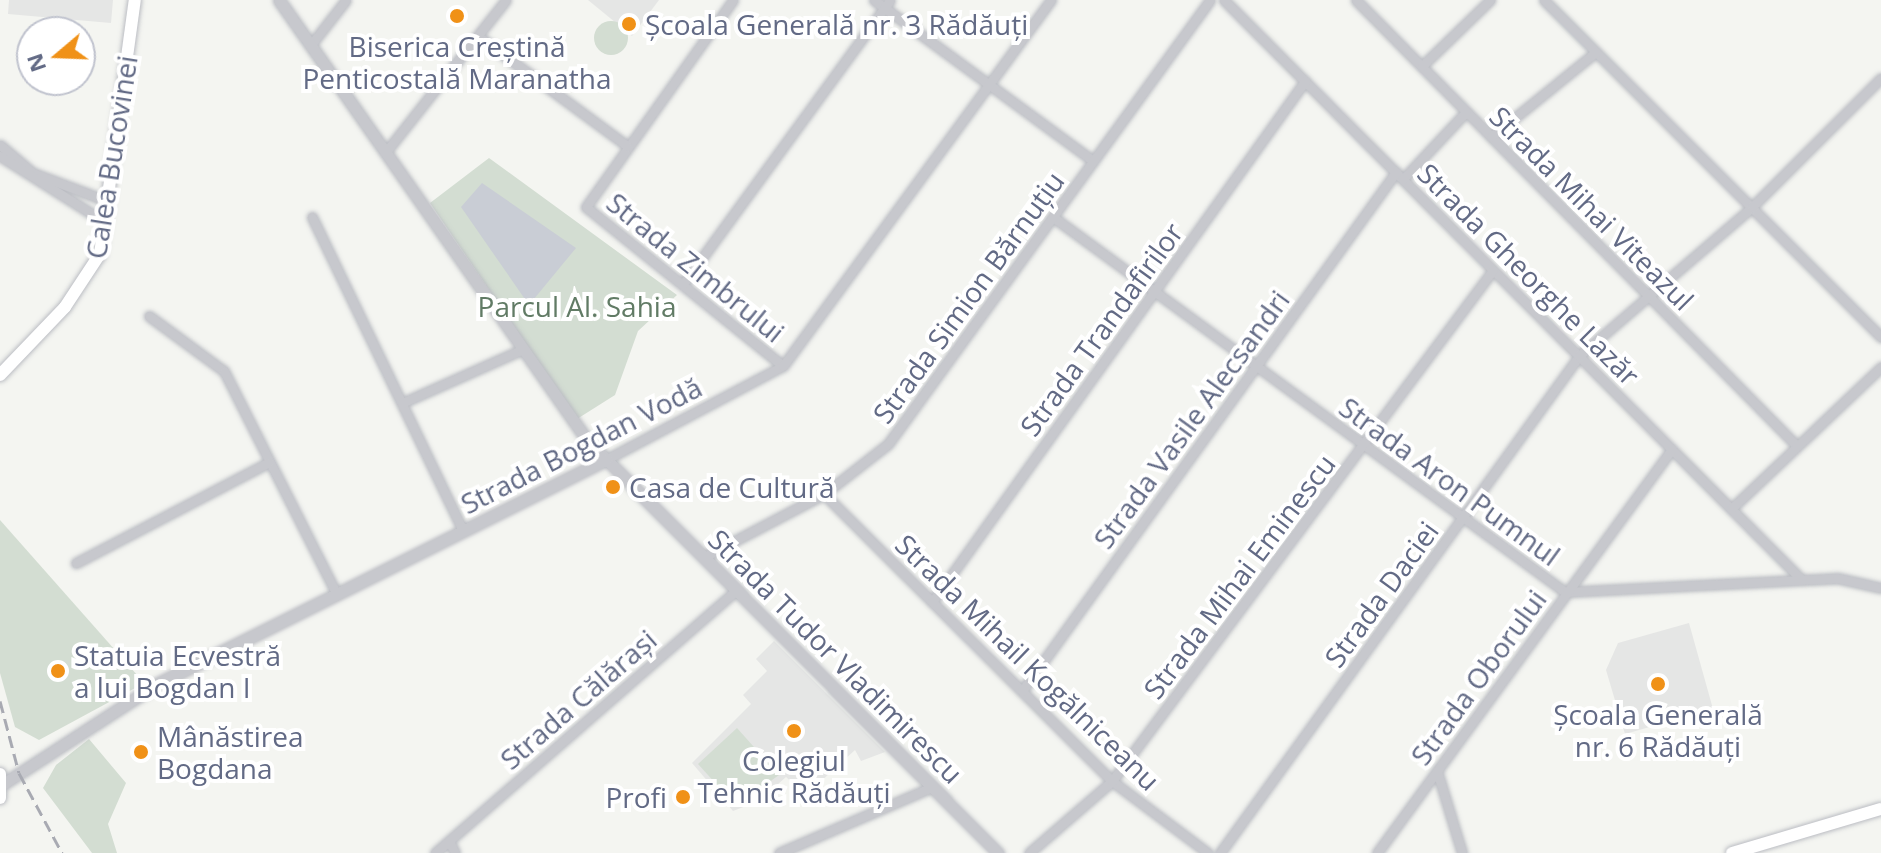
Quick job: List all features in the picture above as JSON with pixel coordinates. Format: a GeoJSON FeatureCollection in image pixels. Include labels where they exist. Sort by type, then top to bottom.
{"type":"FeatureCollection","features":[{"type":"Feature","properties":{"kind":"main road","name":"Calea Bucovinei"},"geometry":{"type":"LineString","coordinates":[[0,375],[94,269],[105,222],[135,0]]}},
{"type":"Feature","properties":{"kind":"main road"},"geometry":{"type":"LineString","coordinates":[[0,798],[1,779]]}},
{"type":"Feature","properties":{"kind":"main road"},"geometry":{"type":"LineString","coordinates":[[1732,853],[1881,809]]}},
{"type":"Feature","properties":{"kind":"street","name":"Strada Tudor Vladimirescu"},"geometry":{"type":"LineString","coordinates":[[279,0],[521,350],[607,459],[998,853]]}},
{"type":"Feature","properties":{"kind":"street"},"geometry":{"type":"LineString","coordinates":[[310,46],[346,0]]}},
{"type":"Feature","properties":{"kind":"street"},"geometry":{"type":"LineString","coordinates":[[385,153],[506,0]]}},
{"type":"Feature","properties":{"kind":"street"},"geometry":{"type":"LineString","coordinates":[[478,36],[627,146],[733,0]]}},
{"type":"Feature","properties":{"kind":"street"},"geometry":{"type":"LineString","coordinates":[[874,0],[888,4],[989,85],[1093,161]]}},
{"type":"Feature","properties":{"kind":"street","name":"Strada Bogdan Vodă"},"geometry":{"type":"LineString","coordinates":[[1,779],[157,684],[607,459],[783,366],[1051,0]]}},
{"type":"Feature","properties":{"kind":"street","name":"Strada Simion Bărnuțiu"},"geometry":{"type":"LineString","coordinates":[[704,557],[824,494],[888,444],[1210,0]]}},
{"type":"Feature","properties":{"kind":"street","name":"Strada Gheorghe Lazăr"},"geometry":{"type":"LineString","coordinates":[[1224,0],[1802,580]]}},
{"type":"Feature","properties":{"kind":"street","name":"Strada Mihai Viteazul"},"geometry":{"type":"LineString","coordinates":[[1356,0],[1797,446]]}},
{"type":"Feature","properties":{"kind":"street"},"geometry":{"type":"LineString","coordinates":[[1422,66],[1490,0]]}},
{"type":"Feature","properties":{"kind":"street"},"geometry":{"type":"LineString","coordinates":[[1544,0],[1881,337]]}},
{"type":"Feature","properties":{"kind":"street"},"geometry":{"type":"LineString","coordinates":[[683,284],[888,4]]}},
{"type":"Feature","properties":{"kind":"street"},"geometry":{"type":"LineString","coordinates":[[1491,137],[1596,52]]}},
{"type":"Feature","properties":{"kind":"street","name":"Strada Daciei"},"geometry":{"type":"LineString","coordinates":[[1220,853],[1579,356],[1752,207],[1881,78]]}},
{"type":"Feature","properties":{"kind":"street","name":"Strada Trandafirilor"},"geometry":{"type":"LineString","coordinates":[[932,602],[1305,81]]}},
{"type":"Feature","properties":{"kind":"street","name":"Strada Vasile Alecsandri"},"geometry":{"type":"LineString","coordinates":[[1022,691],[1256,366],[1399,176],[1466,112]]}},
{"type":"Feature","properties":{"kind":"street"},"geometry":{"type":"LineString","coordinates":[[0,145],[33,173],[107,201]]}},
{"type":"Feature","properties":{"kind":"street","name":"Strada Zimbrului"},"geometry":{"type":"LineString","coordinates":[[627,146],[587,200],[595,219],[683,284],[783,366]]}},
{"type":"Feature","properties":{"kind":"street"},"geometry":{"type":"LineString","coordinates":[[0,156],[105,222]]}},
{"type":"Feature","properties":{"kind":"street"},"geometry":{"type":"LineString","coordinates":[[312,217],[463,531]]}},
{"type":"Feature","properties":{"kind":"street","name":"Strada Aron Pumnul"},"geometry":{"type":"LineString","coordinates":[[1053,217],[1565,592],[1859,579],[1881,588]]}},
{"type":"Feature","properties":{"kind":"street","name":"Strada Mihai Eminescu"},"geometry":{"type":"LineString","coordinates":[[1029,853],[1112,781],[1493,270]]}},
{"type":"Feature","properties":{"kind":"street"},"geometry":{"type":"LineString","coordinates":[[149,316],[224,371],[337,595]]}},
{"type":"Feature","properties":{"kind":"street"},"geometry":{"type":"LineString","coordinates":[[402,403],[521,350]]}},
{"type":"Feature","properties":{"kind":"street"},"geometry":{"type":"LineString","coordinates":[[1731,509],[1881,367]]}},
{"type":"Feature","properties":{"kind":"street","name":"Strada Oborului"},"geometry":{"type":"LineString","coordinates":[[1377,853],[1672,449]]}},
{"type":"Feature","properties":{"kind":"street"},"geometry":{"type":"LineString","coordinates":[[76,563],[269,462]]}},
{"type":"Feature","properties":{"kind":"street","name":"Strada Mihail Kogălniceanu"},"geometry":{"type":"LineString","coordinates":[[824,494],[1112,781],[1208,853]]}},
{"type":"Feature","properties":{"kind":"street","name":"Strada Călărași"},"geometry":{"type":"LineString","coordinates":[[435,853],[736,590]]}},
{"type":"Feature","properties":{"kind":"street"},"geometry":{"type":"LineString","coordinates":[[1437,771],[1462,853]]}},
{"type":"Feature","properties":{"kind":"street"},"geometry":{"type":"LineString","coordinates":[[779,853],[932,787]]}},
{"type":"Feature","properties":{"kind":"street"},"geometry":{"type":"LineString","coordinates":[[449,841],[455,853]]}},
{"type":"Feature","properties":{"kind":"shaded area"},"geometry":{"type":"Polygon","coordinates":[[[9,0],[113,0],[111,23],[96,22],[96,16],[8,14],[9,0]]]}},
{"type":"Feature","properties":{"kind":"shaded area","name":"Școala Generală nr. 3 Rădăuți"},"geometry":{"type":"Polygon","coordinates":[[[588,0],[659,0],[632,36],[588,0]]]}},
{"type":"Feature","properties":{"kind":"shaded area"},"geometry":{"type":"Polygon","coordinates":[[[482,183],[576,248],[529,305],[461,207],[482,183]]]}},
{"type":"Feature","properties":{"kind":"shaded area","name":"Școala Generală nr. 6 Rădăuți"},"geometry":{"type":"Polygon","coordinates":[[[1689,623],[1713,709],[1625,734],[1606,670],[1618,643],[1689,623]]]}},
{"type":"Feature","properties":{"kind":"shaded area","name":"Colegiul Tehnic Rădăuți"},"geometry":{"type":"Polygon","coordinates":[[[774,641],[885,752],[861,761],[855,750],[806,795],[786,777],[759,801],[733,811],[692,763],[751,704],[743,695],[767,671],[756,659],[774,641]]]}},
{"type":"Feature","properties":{"kind":"green space"},"geometry":{"type":"Polygon","coordinates":[[[611,21],[623,26],[628,38],[623,50],[611,55],[599,50],[594,38],[599,26],[611,21]]]}},
{"type":"Feature","properties":{"kind":"green space","name":"Parcul Al. Sahia"},"geometry":{"type":"Polygon","coordinates":[[[489,158],[677,295],[638,331],[615,395],[577,419],[430,203],[489,158]]]}},
{"type":"Feature","properties":{"kind":"green space"},"geometry":{"type":"Polygon","coordinates":[[[0,520],[138,676],[137,687],[39,740],[15,727],[0,673],[0,520]]]}},
{"type":"Feature","properties":{"kind":"green space"},"geometry":{"type":"Polygon","coordinates":[[[737,728],[779,775],[736,806],[698,764],[737,728]]]}},
{"type":"Feature","properties":{"kind":"green space"},"geometry":{"type":"Polygon","coordinates":[[[89,739],[126,783],[108,824],[117,853],[92,853],[43,788],[56,765],[89,739]]]}},
{"type":"Feature","properties":{"kind":"railway"},"geometry":{"type":"LineString","coordinates":[[0,701],[19,773],[62,853]]}},
{"type":"Feature","properties":{"kind":"place","name":"Biserica Creștină Penticostală Maranatha"},"geometry":{"type":"Point","coordinates":[457,16]}},
{"type":"Feature","properties":{"kind":"place","name":"Școala Generală nr. 3 Rădăuți"},"geometry":{"type":"Point","coordinates":[629,24]}},
{"type":"Feature","properties":{"kind":"place","name":"Casa de Cultură"},"geometry":{"type":"Point","coordinates":[613,487]}},
{"type":"Feature","properties":{"kind":"place","name":"Statuia Ecvestră a lui Bogdan I"},"geometry":{"type":"Point","coordinates":[58,671]}},
{"type":"Feature","properties":{"kind":"place","name":"Școala Generală nr. 6 Rădăuți"},"geometry":{"type":"Point","coordinates":[1658,684]}},
{"type":"Feature","properties":{"kind":"place","name":"Colegiul Tehnic Rădăuți"},"geometry":{"type":"Point","coordinates":[794,731]}},
{"type":"Feature","properties":{"kind":"place","name":"Mânăstirea Bogdana"},"geometry":{"type":"Point","coordinates":[141,752]}},
{"type":"Feature","properties":{"kind":"place","name":"Profi"},"geometry":{"type":"Point","coordinates":[683,797]}}]}
